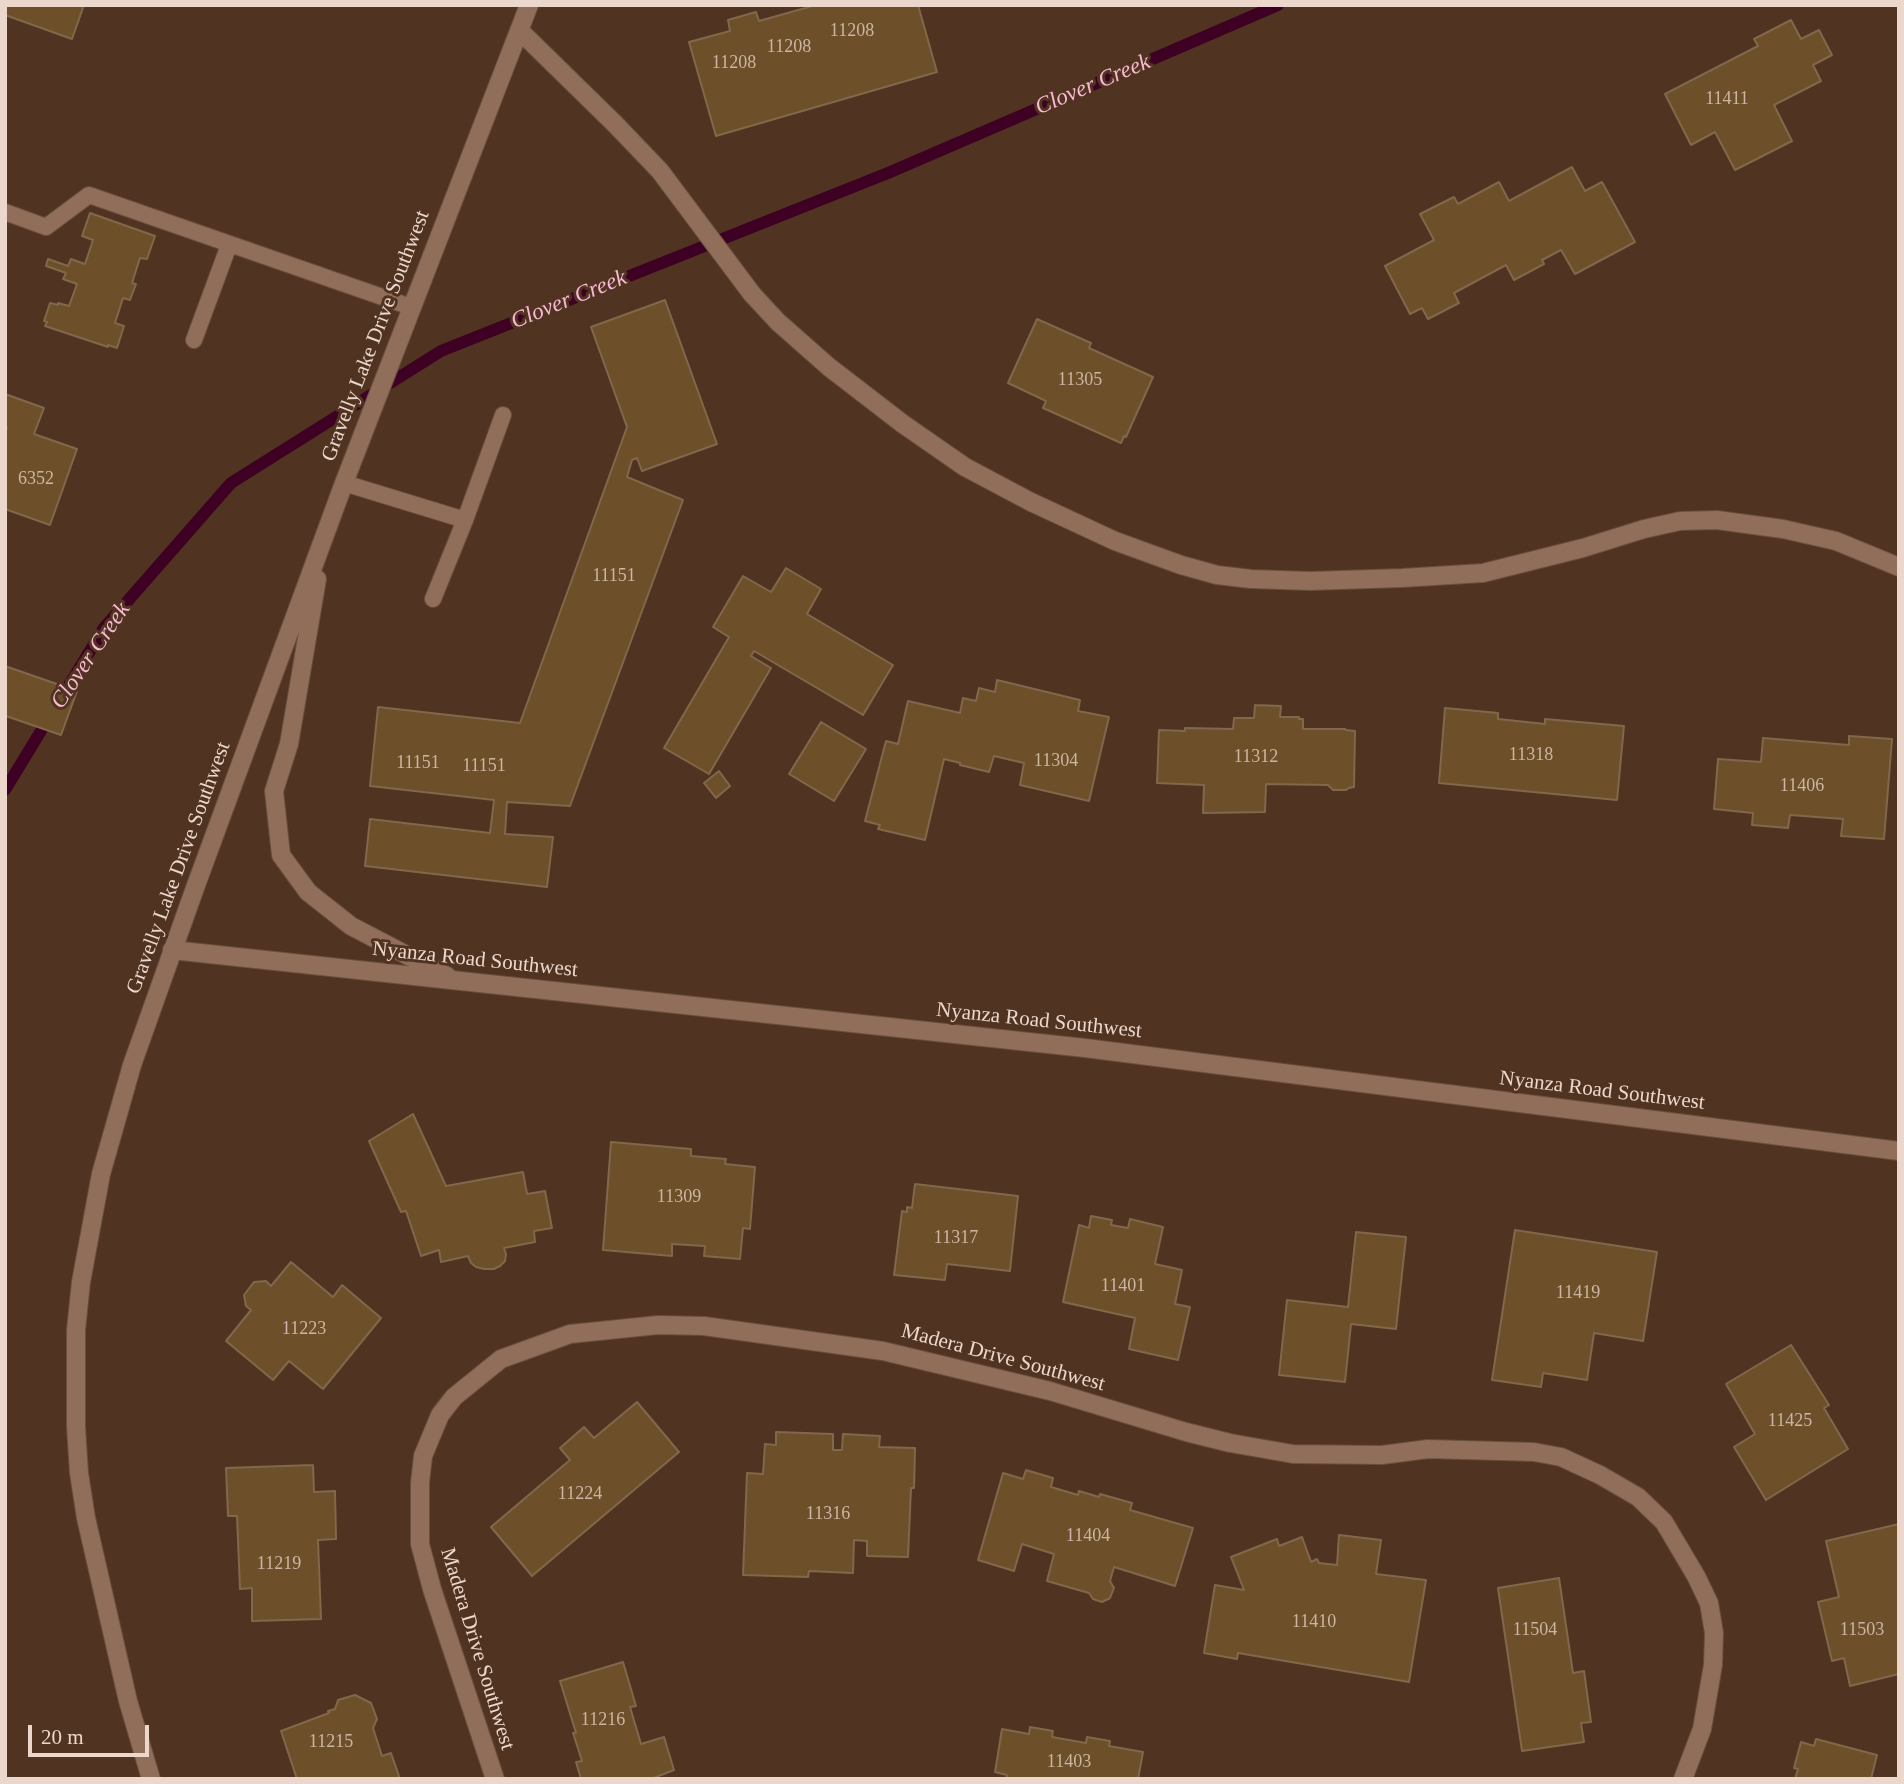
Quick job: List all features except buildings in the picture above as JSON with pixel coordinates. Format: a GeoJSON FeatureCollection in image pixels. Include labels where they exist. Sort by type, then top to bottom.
{"type":"FeatureCollection","features":[{"type":"Feature","properties":{"kind":"street","name":"Gravelly Lake Drive Southwest"},"geometry":{"type":"LineString","coordinates":[[150,1779],[128,1701],[86,1518],[79,1473],[76,1330],[101,1174],[132,1065],[172,950],[324,534],[529,5]]}},
{"type":"Feature","properties":{"kind":"street"},"geometry":{"type":"LineString","coordinates":[[520,32],[660,171],[752,294],[778,322],[829,367],[965,467],[1031,502],[1115,541],[1217,575],[1310,582],[1483,572],[1583,548],[1644,528],[1680,521],[1717,520],[1783,529],[1836,541],[1899,567]]}},
{"type":"Feature","properties":{"kind":"street"},"geometry":{"type":"LineString","coordinates":[[324,534],[289,744],[274,791],[281,855],[308,892],[351,926],[456,981]]}},
{"type":"Feature","properties":{"kind":"street","name":"Nyanza Road Southwest"},"geometry":{"type":"LineString","coordinates":[[172,950],[1086,1048],[1899,1151]]}},
{"type":"Feature","properties":{"kind":"street","name":"Madera Drive Southwest"},"geometry":{"type":"LineString","coordinates":[[495,1779],[432,1589],[420,1544],[422,1456],[440,1415],[454,1397],[501,1359],[570,1335],[658,1325],[704,1326],[883,1350],[1050,1391],[1186,1432],[1293,1454],[1382,1455],[1428,1449],[1534,1452],[1561,1457],[1600,1475],[1647,1505],[1664,1522],[1709,1604],[1714,1633],[1713,1665],[1702,1729],[1683,1779]]}},
{"type":"Feature","properties":{"kind":"lane"},"geometry":{"type":"LineString","coordinates":[[5,212],[46,227],[89,195],[411,307]]}},
{"type":"Feature","properties":{"kind":"lane"},"geometry":{"type":"LineString","coordinates":[[194,340],[229,245]]}},
{"type":"Feature","properties":{"kind":"lane"},"geometry":{"type":"LineString","coordinates":[[433,599],[503,415]]}},
{"type":"Feature","properties":{"kind":"lane"},"geometry":{"type":"LineString","coordinates":[[344,483],[465,520]]}},
{"type":"Feature","properties":{"kind":"waterway","name":"Clover Creek"},"geometry":{"type":"LineString","coordinates":[[60,700],[104,628],[231,483],[441,351],[888,173],[1278,5]]}},
{"type":"Feature","properties":{"kind":"waterway","name":"Clover Creek"},"geometry":{"type":"LineString","coordinates":[[5,790],[50,716]]}}]}
